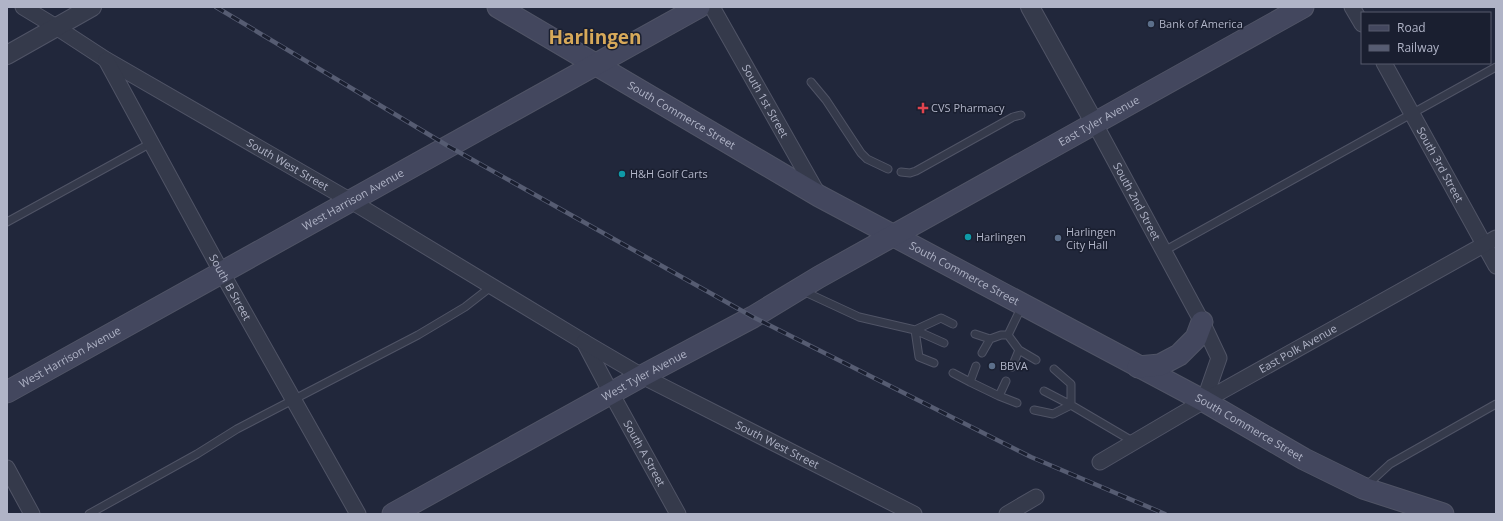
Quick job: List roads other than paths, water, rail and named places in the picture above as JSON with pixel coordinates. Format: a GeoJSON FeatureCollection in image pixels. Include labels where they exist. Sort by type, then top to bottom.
{"type":"FeatureCollection","features":[{"type":"Feature","properties":{"kind":"main road","name":"South Commerce Street"},"geometry":{"type":"LineString","coordinates":[[498,7],[819,196],[1204,401],[1304,459],[1364,488],[1443,514]]}},
{"type":"Feature","properties":{"kind":"main road","name":"West Harrison Avenue"},"geometry":{"type":"LineString","coordinates":[[7,392],[699,7]]}},
{"type":"Feature","properties":{"kind":"main road","name":"East Tyler Avenue"},"geometry":{"type":"LineString","coordinates":[[894,235],[1304,7]]}},
{"type":"Feature","properties":{"kind":"main road","name":"West Tyler Avenue"},"geometry":{"type":"LineString","coordinates":[[393,514],[642,376],[753,317],[894,235]]}},
{"type":"Feature","properties":{"kind":"main road"},"geometry":{"type":"LineString","coordinates":[[1138,367],[1160,365],[1179,355],[1196,338],[1202,322]]}},
{"type":"Feature","properties":{"kind":"street","name":"South West Street"},"geometry":{"type":"LineString","coordinates":[[23,7],[106,59],[351,201],[642,376],[914,514]]}},
{"type":"Feature","properties":{"kind":"street"},"geometry":{"type":"LineString","coordinates":[[7,55],[92,7]]}},
{"type":"Feature","properties":{"kind":"street","name":"South 1st Street"},"geometry":{"type":"LineString","coordinates":[[712,7],[819,196]]}},
{"type":"Feature","properties":{"kind":"street","name":"South 2nd Street"},"geometry":{"type":"LineString","coordinates":[[1030,7],[1164,251],[1202,322],[1219,358],[1204,401]]}},
{"type":"Feature","properties":{"kind":"street"},"geometry":{"type":"LineString","coordinates":[[1352,7],[1361,22]]}},
{"type":"Feature","properties":{"kind":"street","name":"South B Street"},"geometry":{"type":"LineString","coordinates":[[106,59],[222,273],[358,514]]}},
{"type":"Feature","properties":{"kind":"street","name":"South 3rd Street"},"geometry":{"type":"LineString","coordinates":[[1385,64],[1412,114],[1491,242],[1496,266]]}},
{"type":"Feature","properties":{"kind":"street","name":"East Polk Avenue"},"geometry":{"type":"LineString","coordinates":[[1100,462],[1204,401],[1491,242]]}},
{"type":"Feature","properties":{"kind":"street"},"geometry":{"type":"LineString","coordinates":[[584,342],[611,393]]}},
{"type":"Feature","properties":{"kind":"street","name":"South A Street"},"geometry":{"type":"LineString","coordinates":[[611,393],[678,514]]}},
{"type":"Feature","properties":{"kind":"street"},"geometry":{"type":"LineString","coordinates":[[7,468],[32,514]]}},
{"type":"Feature","properties":{"kind":"street"},"geometry":{"type":"LineString","coordinates":[[1007,514],[1036,497]]}},
{"type":"Feature","properties":{"kind":"lane"},"geometry":{"type":"LineString","coordinates":[[1164,251],[1496,67]]}},
{"type":"Feature","properties":{"kind":"lane"},"geometry":{"type":"LineString","coordinates":[[811,82],[826,100],[861,153],[867,159],[888,169]]}},
{"type":"Feature","properties":{"kind":"lane"},"geometry":{"type":"LineString","coordinates":[[901,172],[910,173],[916,171],[1013,117],[1021,115]]}},
{"type":"Feature","properties":{"kind":"lane"},"geometry":{"type":"LineString","coordinates":[[7,222],[151,143]]}},
{"type":"Feature","properties":{"kind":"lane"},"geometry":{"type":"LineString","coordinates":[[89,514],[197,454],[237,429],[418,335],[465,307],[492,286]]}},
{"type":"Feature","properties":{"kind":"lane"},"geometry":{"type":"LineString","coordinates":[[800,289],[859,317],[916,330],[944,343]]}},
{"type":"Feature","properties":{"kind":"lane"},"geometry":{"type":"LineString","coordinates":[[1008,335],[1023,304]]}},
{"type":"Feature","properties":{"kind":"lane"},"geometry":{"type":"LineString","coordinates":[[916,330],[941,318],[953,324]]}},
{"type":"Feature","properties":{"kind":"lane"},"geometry":{"type":"LineString","coordinates":[[916,330],[919,357],[934,363]]}},
{"type":"Feature","properties":{"kind":"lane"},"geometry":{"type":"LineString","coordinates":[[975,334],[990,339],[1001,335],[1008,335]]}},
{"type":"Feature","properties":{"kind":"lane"},"geometry":{"type":"LineString","coordinates":[[1008,335],[1019,350],[1036,360]]}},
{"type":"Feature","properties":{"kind":"lane"},"geometry":{"type":"LineString","coordinates":[[982,354],[990,339]]}},
{"type":"Feature","properties":{"kind":"lane"},"geometry":{"type":"LineString","coordinates":[[1012,367],[1019,350]]}},
{"type":"Feature","properties":{"kind":"lane"},"geometry":{"type":"LineString","coordinates":[[970,382],[976,366]]}},
{"type":"Feature","properties":{"kind":"lane"},"geometry":{"type":"LineString","coordinates":[[1054,370],[1071,384],[1071,405]]}},
{"type":"Feature","properties":{"kind":"lane"},"geometry":{"type":"LineString","coordinates":[[953,373],[999,396],[1017,403]]}},
{"type":"Feature","properties":{"kind":"lane"},"geometry":{"type":"LineString","coordinates":[[999,396],[1006,381]]}},
{"type":"Feature","properties":{"kind":"lane"},"geometry":{"type":"LineString","coordinates":[[1044,391],[1134,442]]}},
{"type":"Feature","properties":{"kind":"lane"},"geometry":{"type":"LineString","coordinates":[[1364,488],[1390,464],[1496,404]]}},
{"type":"Feature","properties":{"kind":"lane"},"geometry":{"type":"LineString","coordinates":[[1034,410],[1053,414],[1071,405]]}},
{"type":"Feature","properties":{"kind":"railway"},"geometry":{"type":"LineString","coordinates":[[216,7],[448,146],[753,317],[1031,457],[1165,514]]}},
{"type":"Feature","properties":{"kind":"place","name":"Bank of America"},"geometry":{"type":"Point","coordinates":[1151,24]}},
{"type":"Feature","properties":{"kind":"place","name":"CVS Pharmacy"},"geometry":{"type":"Point","coordinates":[923,108]}},
{"type":"Feature","properties":{"kind":"place","name":"H&H Golf Carts"},"geometry":{"type":"Point","coordinates":[622,174]}},
{"type":"Feature","properties":{"kind":"place","name":"Harlingen"},"geometry":{"type":"Point","coordinates":[968,237]}},
{"type":"Feature","properties":{"kind":"place","name":"Harlingen City Hall"},"geometry":{"type":"Point","coordinates":[1058,238]}},
{"type":"Feature","properties":{"kind":"place","name":"BBVA"},"geometry":{"type":"Point","coordinates":[992,366]}},
{"type":"Feature","properties":{"kind":"district","name":"Harlingen"},"geometry":{"type":"Point","coordinates":[595,37]}}]}
